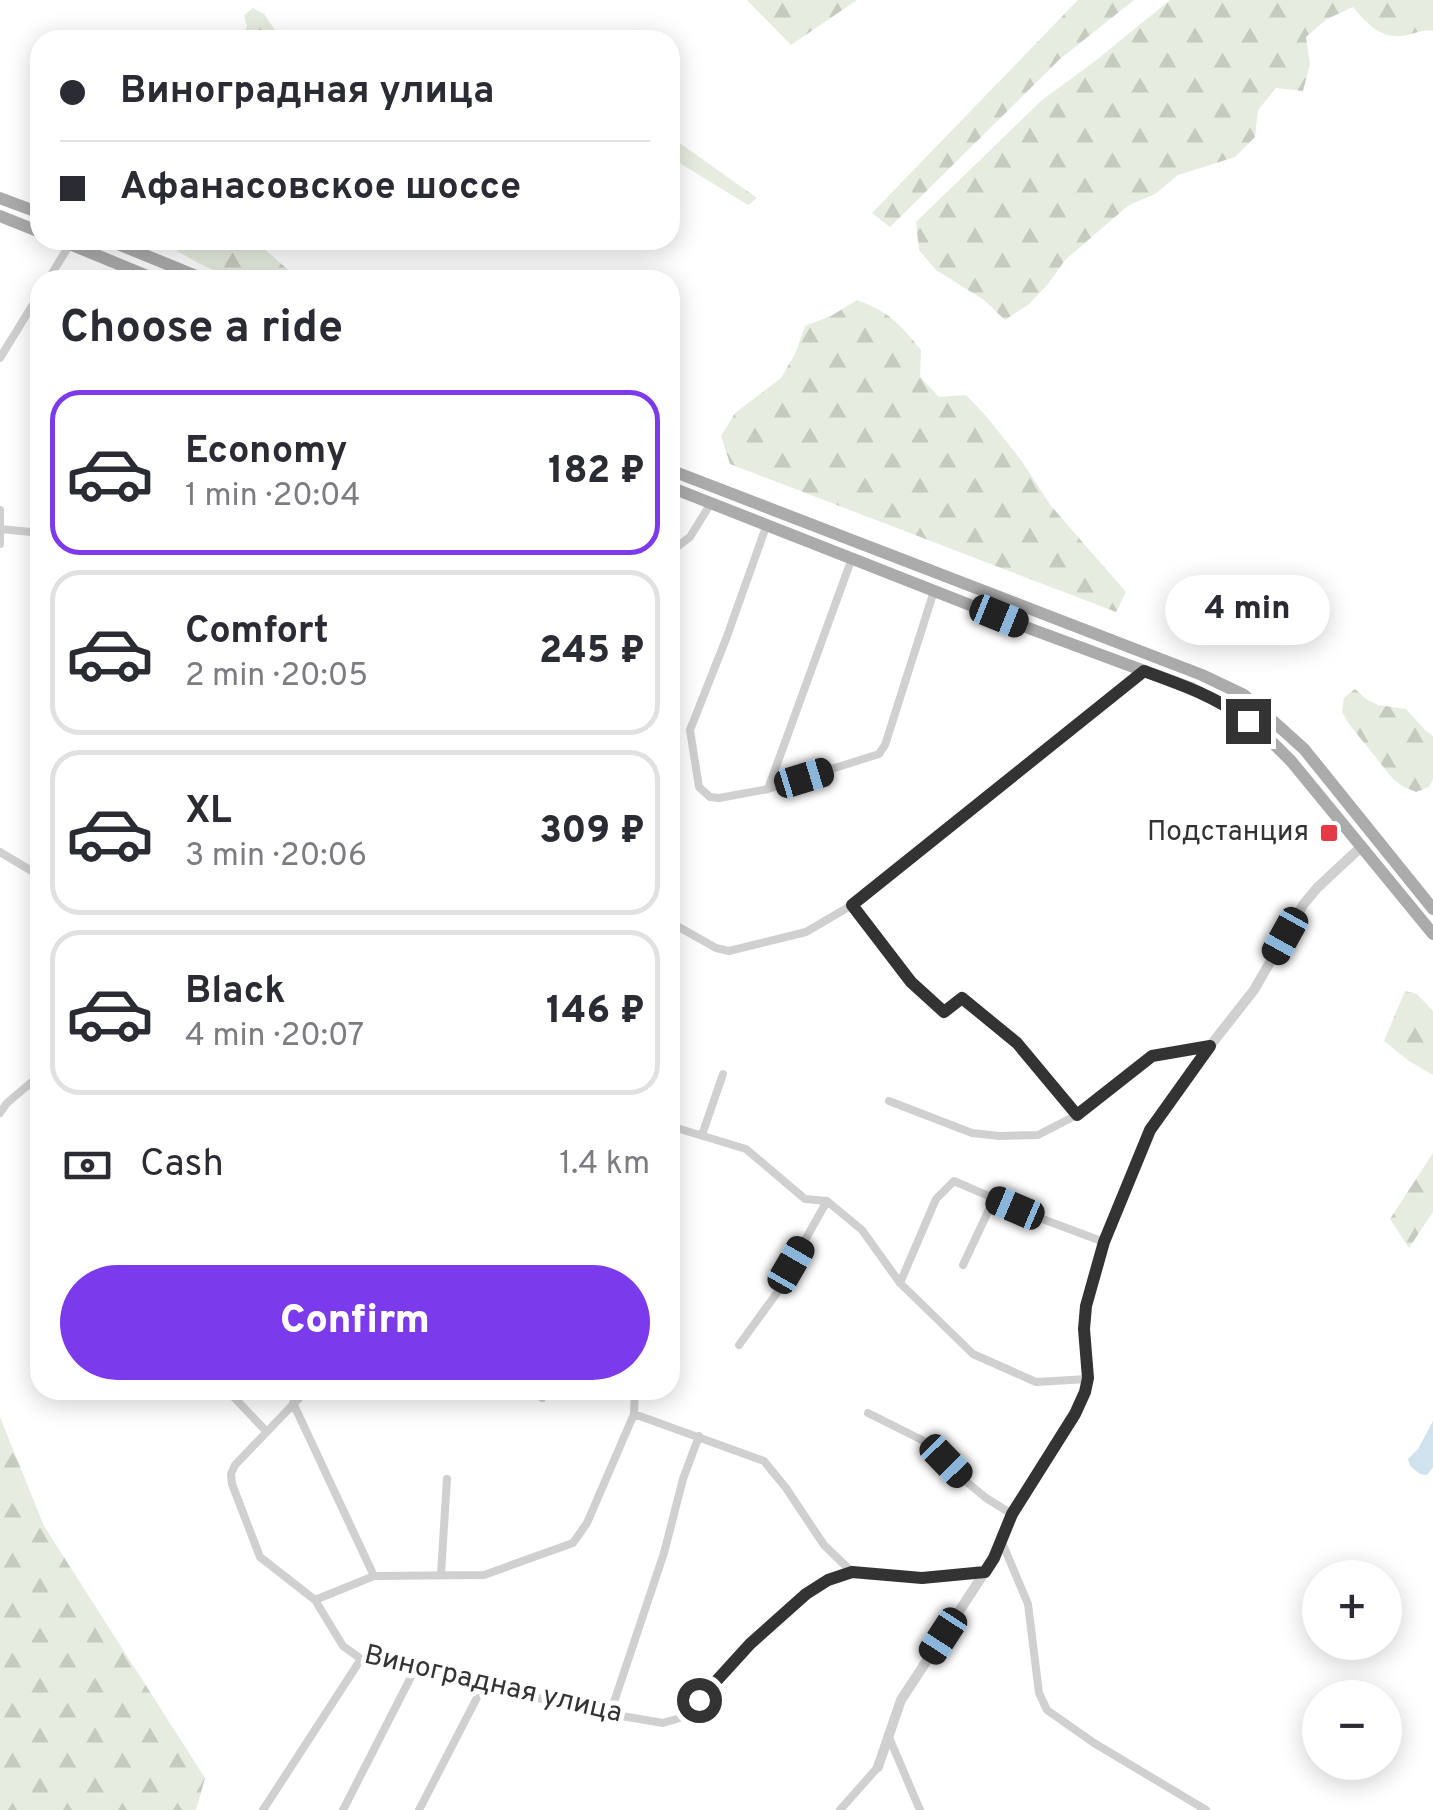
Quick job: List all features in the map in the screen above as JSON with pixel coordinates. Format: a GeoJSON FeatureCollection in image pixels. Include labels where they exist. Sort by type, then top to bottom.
{"type":"FeatureCollection","features":[{"type":"Feature","properties":{"kind":"main road"},"geometry":{"type":"LineString","coordinates":[[0,198],[30,209]]}},
{"type":"Feature","properties":{"kind":"main road"},"geometry":{"type":"LineString","coordinates":[[0,216],[30,228]]}},
{"type":"Feature","properties":{"kind":"main road"},"geometry":{"type":"LineString","coordinates":[[84,250],[133,270]]}},
{"type":"Feature","properties":{"kind":"main road"},"geometry":{"type":"LineString","coordinates":[[132,250],[182,270]]}},
{"type":"Feature","properties":{"kind":"main road"},"geometry":{"type":"LineString","coordinates":[[680,474],[1202,675],[1244,695],[1304,749],[1433,909]]}},
{"type":"Feature","properties":{"kind":"main road"},"geometry":{"type":"LineString","coordinates":[[680,491],[1193,689],[1231,708],[1291,761],[1433,934]]}},
{"type":"Feature","properties":{"kind":"street"},"geometry":{"type":"LineString","coordinates":[[0,358],[30,309]]}},
{"type":"Feature","properties":{"kind":"street"},"geometry":{"type":"LineString","coordinates":[[680,544],[690,537],[711,503]]}},
{"type":"Feature","properties":{"kind":"street"},"geometry":{"type":"LineString","coordinates":[[0,510],[0,544]]}},
{"type":"Feature","properties":{"kind":"street"},"geometry":{"type":"LineString","coordinates":[[767,524],[689,734],[700,787],[710,797],[768,788],[875,756],[882,750],[935,590]]}},
{"type":"Feature","properties":{"kind":"street"},"geometry":{"type":"LineString","coordinates":[[1,529],[30,532]]}},
{"type":"Feature","properties":{"kind":"street"},"geometry":{"type":"LineString","coordinates":[[768,788],[852,558]]}},
{"type":"Feature","properties":{"kind":"street"},"geometry":{"type":"LineString","coordinates":[[680,928],[728,951],[806,932],[852,905],[1144,671]]}},
{"type":"Feature","properties":{"kind":"street"},"geometry":{"type":"LineString","coordinates":[[840,1810],[878,1767],[901,1700],[985,1572],[1012,1514],[1075,1414],[1088,1378],[1086,1306],[1104,1242],[1150,1130],[1254,990],[1303,905],[1362,846]]}},
{"type":"Feature","properties":{"kind":"street"},"geometry":{"type":"LineString","coordinates":[[0,852],[30,870]]}},
{"type":"Feature","properties":{"kind":"street"},"geometry":{"type":"LineString","coordinates":[[852,905],[911,982],[944,1012],[962,998],[1017,1043],[1077,1115]]}},
{"type":"Feature","properties":{"kind":"street"},"geometry":{"type":"LineString","coordinates":[[889,1101],[972,1132],[1038,1136],[1077,1115],[1152,1056],[1210,1046]]}},
{"type":"Feature","properties":{"kind":"street"},"geometry":{"type":"LineString","coordinates":[[702,1135],[724,1074]]}},
{"type":"Feature","properties":{"kind":"street"},"geometry":{"type":"LineString","coordinates":[[0,1114],[30,1084]]}},
{"type":"Feature","properties":{"kind":"street"},"geometry":{"type":"LineString","coordinates":[[680,1129],[746,1149],[805,1200],[828,1201],[862,1230],[900,1283],[973,1354],[1036,1382],[1088,1378]]}},
{"type":"Feature","properties":{"kind":"street"},"geometry":{"type":"LineString","coordinates":[[900,1283],[936,1199],[954,1181],[1104,1242]]}},
{"type":"Feature","properties":{"kind":"street"},"geometry":{"type":"LineString","coordinates":[[963,1265],[994,1198]]}},
{"type":"Feature","properties":{"kind":"street"},"geometry":{"type":"LineString","coordinates":[[739,1345],[779,1290],[828,1201]]}},
{"type":"Feature","properties":{"kind":"street"},"geometry":{"type":"LineString","coordinates":[[237,1400],[267,1432]]}},
{"type":"Feature","properties":{"kind":"street","name":"Виноградная улица"},"geometry":{"type":"LineString","coordinates":[[296,1400],[235,1465],[231,1474],[234,1496],[260,1557],[315,1600],[343,1646],[361,1659],[482,1688],[664,1723],[682,1717],[750,1644],[806,1594],[828,1580],[852,1572]]}},
{"type":"Feature","properties":{"kind":"street"},"geometry":{"type":"LineString","coordinates":[[315,1600],[374,1576],[484,1575],[573,1543],[588,1523],[634,1414],[635,1400]]}},
{"type":"Feature","properties":{"kind":"street"},"geometry":{"type":"LineString","coordinates":[[293,1403],[374,1576]]}},
{"type":"Feature","properties":{"kind":"street"},"geometry":{"type":"LineString","coordinates":[[868,1413],[930,1444],[962,1478],[1012,1514]]}},
{"type":"Feature","properties":{"kind":"street"},"geometry":{"type":"LineString","coordinates":[[634,1414],[764,1461],[824,1545],[852,1572],[922,1578],[985,1572]]}},
{"type":"Feature","properties":{"kind":"street"},"geometry":{"type":"LineString","coordinates":[[610,1714],[698,1436]]}},
{"type":"Feature","properties":{"kind":"street"},"geometry":{"type":"LineString","coordinates":[[441,1574],[447,1478]]}},
{"type":"Feature","properties":{"kind":"street"},"geometry":{"type":"LineString","coordinates":[[1002,1540],[1028,1604],[1040,1694],[1047,1710],[1206,1810]]}},
{"type":"Feature","properties":{"kind":"street"},"geometry":{"type":"LineString","coordinates":[[263,1810],[361,1659]]}},
{"type":"Feature","properties":{"kind":"street"},"geometry":{"type":"LineString","coordinates":[[343,1810],[414,1671]]}},
{"type":"Feature","properties":{"kind":"street"},"geometry":{"type":"LineString","coordinates":[[418,1810],[482,1688]]}},
{"type":"Feature","properties":{"kind":"street"},"geometry":{"type":"LineString","coordinates":[[888,1736],[920,1810]]}},
{"type":"Feature","properties":{"kind":"green space"},"geometry":{"type":"Polygon","coordinates":[[[747,0],[857,0],[791,45],[747,0]]]}},
{"type":"Feature","properties":{"kind":"green space"},"geometry":{"type":"Polygon","coordinates":[[[1078,0],[1134,0],[1060,59],[890,227],[872,213],[1078,0]]]}},
{"type":"Feature","properties":{"kind":"green space"},"geometry":{"type":"Polygon","coordinates":[[[1170,0],[1433,0],[1433,31],[1386,34],[1353,7],[1327,19],[1306,37],[1310,64],[1303,91],[1276,88],[1258,110],[1255,137],[1235,157],[1178,175],[1155,194],[1129,205],[1065,260],[1029,304],[1005,320],[984,300],[936,270],[919,250],[916,222],[1042,100],[1170,0]]]}},
{"type":"Feature","properties":{"kind":"green space"},"geometry":{"type":"Polygon","coordinates":[[[253,8],[264,14],[275,30],[246,30],[244,15],[253,8]]]}},
{"type":"Feature","properties":{"kind":"green space"},"geometry":{"type":"Polygon","coordinates":[[[680,144],[757,198],[748,205],[680,163],[680,144]]]}},
{"type":"Feature","properties":{"kind":"green space"},"geometry":{"type":"Polygon","coordinates":[[[176,250],[265,250],[288,270],[213,270],[176,250]]]}},
{"type":"Feature","properties":{"kind":"green space"},"geometry":{"type":"Polygon","coordinates":[[[857,300],[900,325],[921,350],[920,377],[939,397],[966,395],[986,416],[1051,506],[1126,592],[1116,612],[730,464],[721,436],[735,413],[781,378],[805,326],[857,300]]]}},
{"type":"Feature","properties":{"kind":"green space"},"geometry":{"type":"Polygon","coordinates":[[[1355,689],[1378,705],[1406,709],[1433,736],[1433,779],[1429,787],[1416,792],[1393,779],[1349,724],[1342,712],[1344,698],[1355,689]]]}},
{"type":"Feature","properties":{"kind":"green space"},"geometry":{"type":"Polygon","coordinates":[[[1405,991],[1417,994],[1433,1011],[1433,1075],[1384,1041],[1405,991]]]}},
{"type":"Feature","properties":{"kind":"green space"},"geometry":{"type":"Polygon","coordinates":[[[1433,1153],[1433,1212],[1409,1248],[1390,1219],[1433,1153]]]}},
{"type":"Feature","properties":{"kind":"green space"},"geometry":{"type":"Polygon","coordinates":[[[0,1417],[44,1526],[205,1778],[196,1810],[0,1810],[0,1417]]]}},
{"type":"Feature","properties":{"kind":"water"},"geometry":{"type":"Polygon","coordinates":[[[1433,1421],[1433,1467],[1427,1475],[1420,1474],[1408,1459],[1433,1421]]]}},
{"type":"Feature","properties":{"kind":"place","name":"Подстанция"},"geometry":{"type":"Point","coordinates":[1329,833]}},
{"type":"Feature","properties":{"kind":"route"},"geometry":{"type":"LineString","coordinates":[[699,1700],[750,1644],[806,1594],[828,1580],[852,1572],[922,1578],[985,1572],[1012,1514],[1085,1392],[1086,1306],[1104,1242],[1150,1130],[1210,1046],[1152,1056],[1077,1115],[1017,1043],[962,998],[944,1012],[911,982],[852,905],[1144,671],[1193,689],[1248,721]]}}]}
